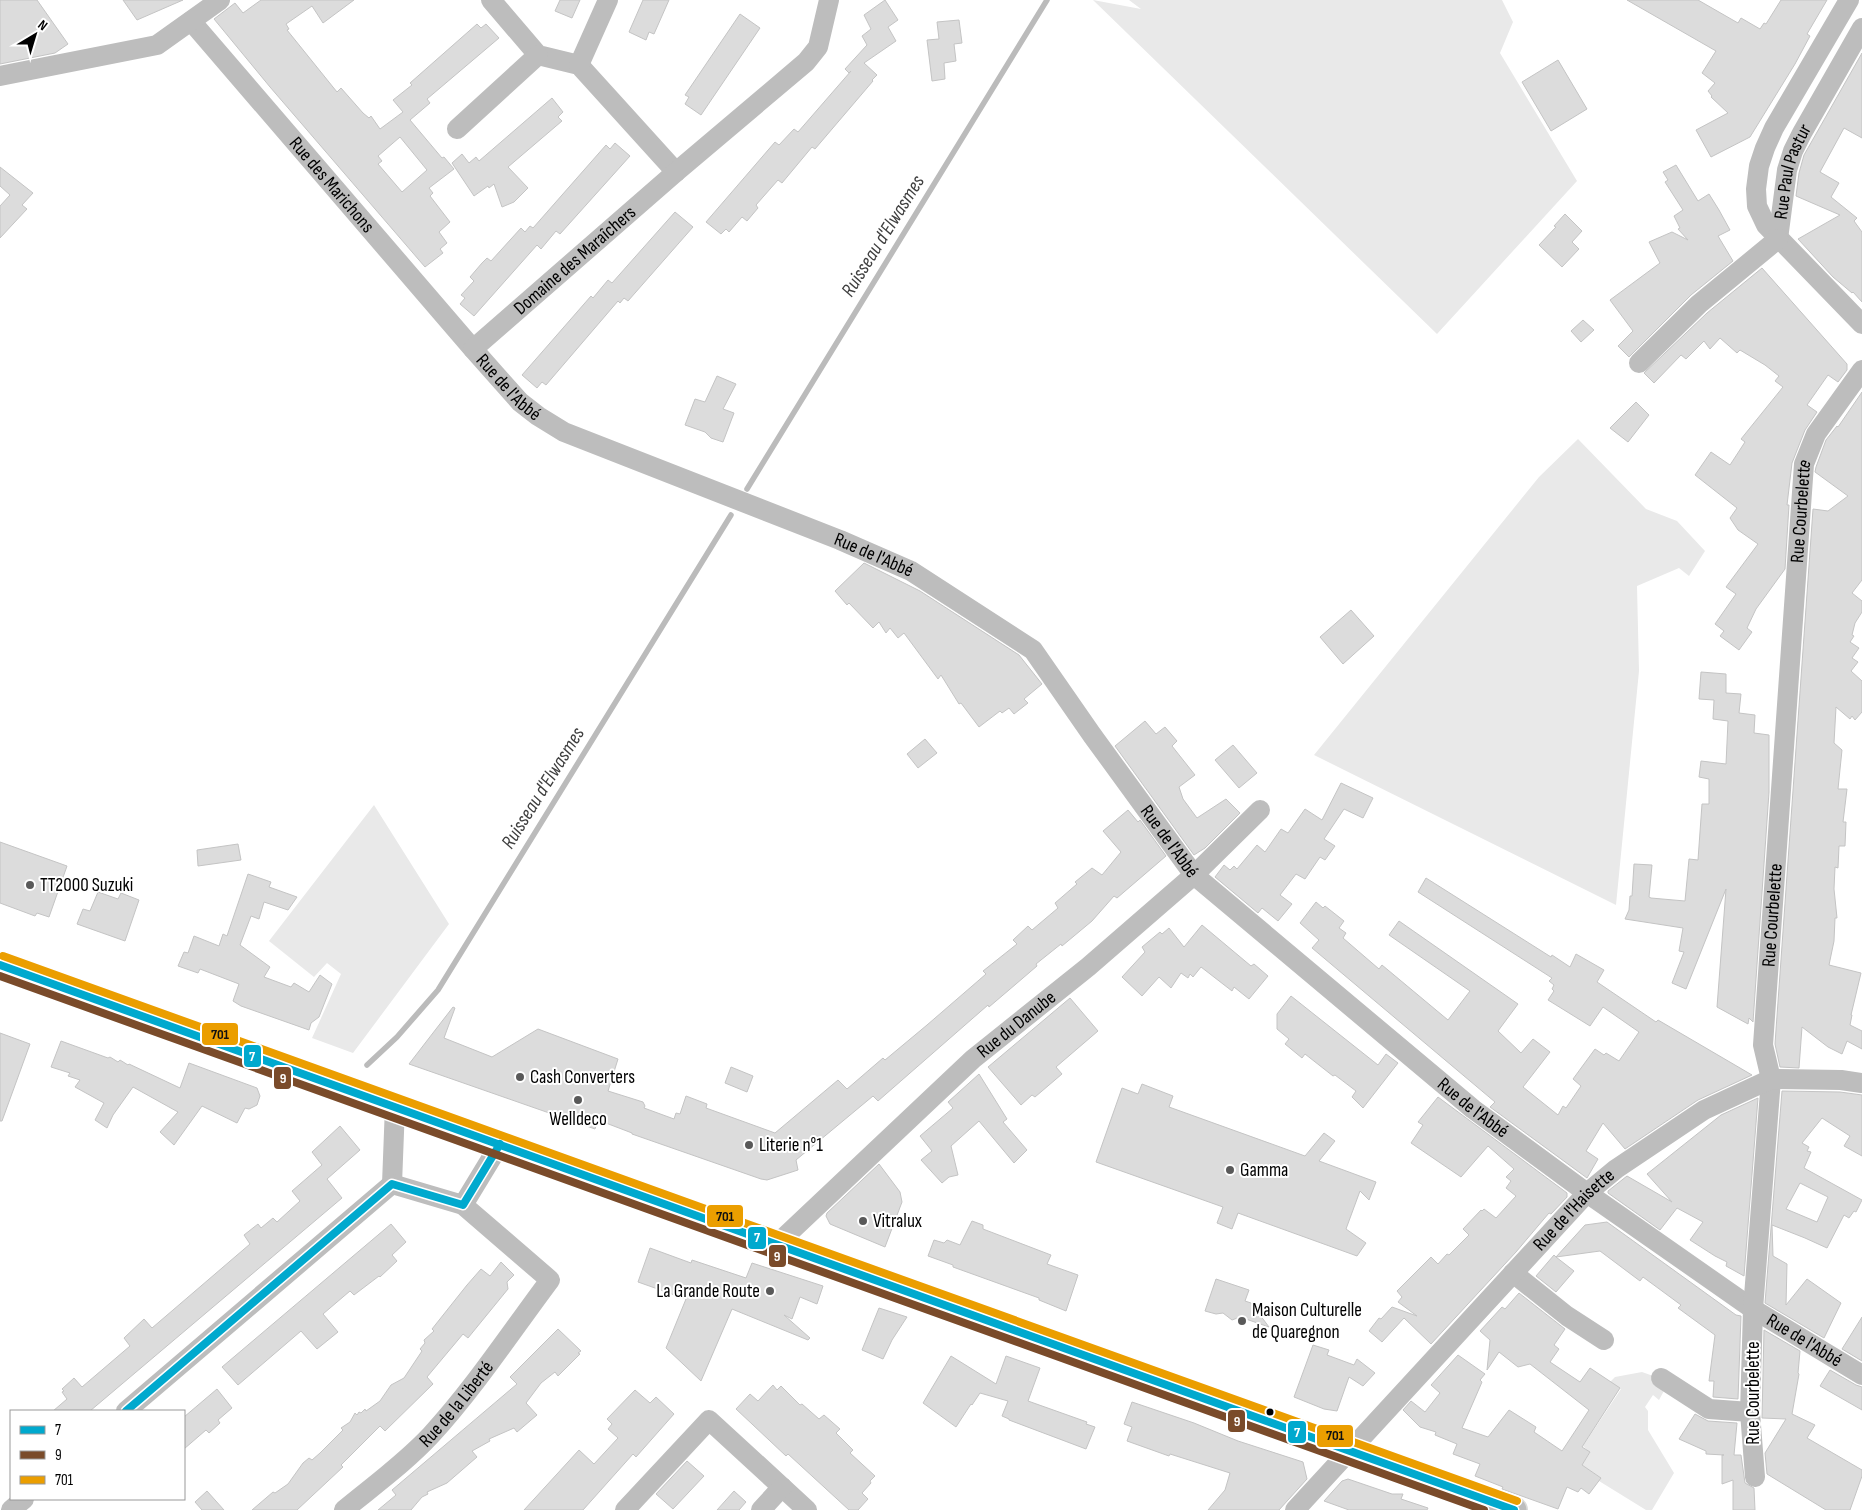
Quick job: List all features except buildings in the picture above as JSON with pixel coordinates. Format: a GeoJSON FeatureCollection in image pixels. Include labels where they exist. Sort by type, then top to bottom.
{"type":"FeatureCollection","features":[{"type":"Feature","properties":{"kind":"main road"},"geometry":{"type":"LineString","coordinates":[[0,965],[1514,1510]]}},
{"type":"Feature","properties":{"kind":"street"},"geometry":{"type":"LineString","coordinates":[[0,76],[157,45],[220,0]]}},
{"type":"Feature","properties":{"kind":"street"},"geometry":{"type":"LineString","coordinates":[[491,0],[538,55],[580,64],[676,172]]}},
{"type":"Feature","properties":{"kind":"street"},"geometry":{"type":"LineString","coordinates":[[580,64],[608,0]]}},
{"type":"Feature","properties":{"kind":"street","name":"Domaine des Maraîchers"},"geometry":{"type":"LineString","coordinates":[[473,349],[676,172],[806,62],[818,47],[829,0]]}},
{"type":"Feature","properties":{"kind":"street","name":"Rue Paul Pastur"},"geometry":{"type":"LineString","coordinates":[[1849,0],[1774,128],[1759,166],[1756,189],[1757,206],[1766,225],[1862,324]]}},
{"type":"Feature","properties":{"kind":"street","name":"Rue des Marichons"},"geometry":{"type":"LineString","coordinates":[[191,20],[473,349]]}},
{"type":"Feature","properties":{"kind":"street","name":"Rue Paul Pastur"},"geometry":{"type":"LineString","coordinates":[[1778,239],[1787,170],[1793,151],[1862,28]]}},
{"type":"Feature","properties":{"kind":"street"},"geometry":{"type":"LineString","coordinates":[[457,129],[538,55]]}},
{"type":"Feature","properties":{"kind":"street","name":"Rue Paul Pastur"},"geometry":{"type":"LineString","coordinates":[[1794,95],[1816,108]]}},
{"type":"Feature","properties":{"kind":"street"},"geometry":{"type":"LineString","coordinates":[[1639,363],[1699,304],[1778,239]]}},
{"type":"Feature","properties":{"kind":"street","name":"Rue de l'Abbé"},"geometry":{"type":"LineString","coordinates":[[473,349],[520,402],[564,432],[840,540],[911,571],[1033,650],[1194,875],[1473,1109],[1587,1193],[1753,1309],[1862,1375]]}},
{"type":"Feature","properties":{"kind":"street","name":"Rue Courbelette"},"geometry":{"type":"LineString","coordinates":[[1755,1477],[1750,1412],[1753,1309],[1771,1079],[1763,1045],[1804,464],[1816,434],[1862,370]]}},
{"type":"Feature","properties":{"kind":"street","name":"Rue du Danube"},"geometry":{"type":"LineString","coordinates":[[777,1244],[972,1059],[1088,967],[1194,875],[1260,810]]}},
{"type":"Feature","properties":{"kind":"street","name":"Rue de l'Haisette"},"geometry":{"type":"LineString","coordinates":[[1295,1510],[1587,1193],[1616,1169],[1704,1110],[1771,1079],[1841,1080],[1862,1083]]}},
{"type":"Feature","properties":{"kind":"street"},"geometry":{"type":"LineString","coordinates":[[127,1410],[392,1184],[394,1106]]}},
{"type":"Feature","properties":{"kind":"street"},"geometry":{"type":"LineString","coordinates":[[392,1184],[463,1205],[500,1144]]}},
{"type":"Feature","properties":{"kind":"street","name":"Rue de la Liberté"},"geometry":{"type":"LineString","coordinates":[[344,1510],[430,1437],[456,1406],[550,1280],[463,1205]]}},
{"type":"Feature","properties":{"kind":"street"},"geometry":{"type":"LineString","coordinates":[[1514,1273],[1567,1316],[1604,1340]]}},
{"type":"Feature","properties":{"kind":"street"},"geometry":{"type":"LineString","coordinates":[[1661,1378],[1709,1409],[1750,1412]]}},
{"type":"Feature","properties":{"kind":"street"},"geometry":{"type":"LineString","coordinates":[[625,1510],[709,1420],[807,1510]]}},
{"type":"Feature","properties":{"kind":"street"},"geometry":{"type":"LineString","coordinates":[[761,1510],[782,1487]]}},
{"type":"Feature","properties":{"kind":"street"},"geometry":{"type":"LineString","coordinates":[[11,1510],[23,1500]]}},
{"type":"Feature","properties":{"kind":"shaded area"},"geometry":{"type":"Polygon","coordinates":[[[1093,0],[1141,9],[1129,0],[1502,0],[1513,22],[1500,53],[1577,181],[1437,334],[1093,0]]]}},
{"type":"Feature","properties":{"kind":"shaded area"},"geometry":{"type":"Polygon","coordinates":[[[1578,439],[1646,509],[1677,521],[1705,551],[1689,576],[1679,568],[1637,586],[1639,671],[1616,905],[1314,755],[1539,477],[1578,439]]]}},
{"type":"Feature","properties":{"kind":"shaded area"},"geometry":{"type":"Polygon","coordinates":[[[374,805],[449,924],[353,1053],[312,1038],[341,974],[327,963],[314,977],[269,941],[374,805]]]}},
{"type":"Feature","properties":{"kind":"shaded area"},"geometry":{"type":"Polygon","coordinates":[[[1642,1372],[1656,1377],[1665,1389],[1659,1400],[1653,1395],[1645,1407],[1648,1411],[1648,1430],[1674,1473],[1652,1510],[1646,1510],[1599,1481],[1600,1477],[1582,1465],[1590,1453],[1583,1446],[1621,1389],[1610,1382],[1615,1377],[1642,1372]]]}},
{"type":"Feature","properties":{"kind":"waterway","name":"Ruisseau d'Elwasmes"},"geometry":{"type":"LineString","coordinates":[[747,489],[1047,0]]}},
{"type":"Feature","properties":{"kind":"waterway","name":"Ruisseau d'Elwasmes"},"geometry":{"type":"LineString","coordinates":[[367,1065],[397,1037],[438,990],[731,515]]}},
{"type":"Feature","properties":{"kind":"transit line","name":"701"},"geometry":{"type":"LineString","coordinates":[[3,956],[1517,1501]]}},
{"type":"Feature","properties":{"kind":"transit line","name":"7"},"geometry":{"type":"LineString","coordinates":[[0,965],[1514,1510]]}},
{"type":"Feature","properties":{"kind":"transit line","name":"9"},"geometry":{"type":"LineString","coordinates":[[0,976],[1484,1510]]}},
{"type":"Feature","properties":{"kind":"transit line","name":"7"},"geometry":{"type":"LineString","coordinates":[[127,1410],[392,1184],[463,1205],[500,1144]]}},
{"type":"Feature","properties":{"kind":"place","name":"TT2000 Suzuki"},"geometry":{"type":"Point","coordinates":[30,885]}},
{"type":"Feature","properties":{"kind":"place","name":"Cash Converters"},"geometry":{"type":"Point","coordinates":[520,1077]}},
{"type":"Feature","properties":{"kind":"place","name":"Welldeco"},"geometry":{"type":"Point","coordinates":[578,1100]}},
{"type":"Feature","properties":{"kind":"place","name":"Literie n°1"},"geometry":{"type":"Point","coordinates":[749,1145]}},
{"type":"Feature","properties":{"kind":"place","name":"Gamma"},"geometry":{"type":"Point","coordinates":[1230,1170]}},
{"type":"Feature","properties":{"kind":"place","name":"Vitralux"},"geometry":{"type":"Point","coordinates":[863,1221]}},
{"type":"Feature","properties":{"kind":"place","name":"La Grande Route"},"geometry":{"type":"Point","coordinates":[770,1291]}},
{"type":"Feature","properties":{"kind":"place","name":"Maison Culturelle de Quaregnon"},"geometry":{"type":"Point","coordinates":[1242,1321]}}]}
